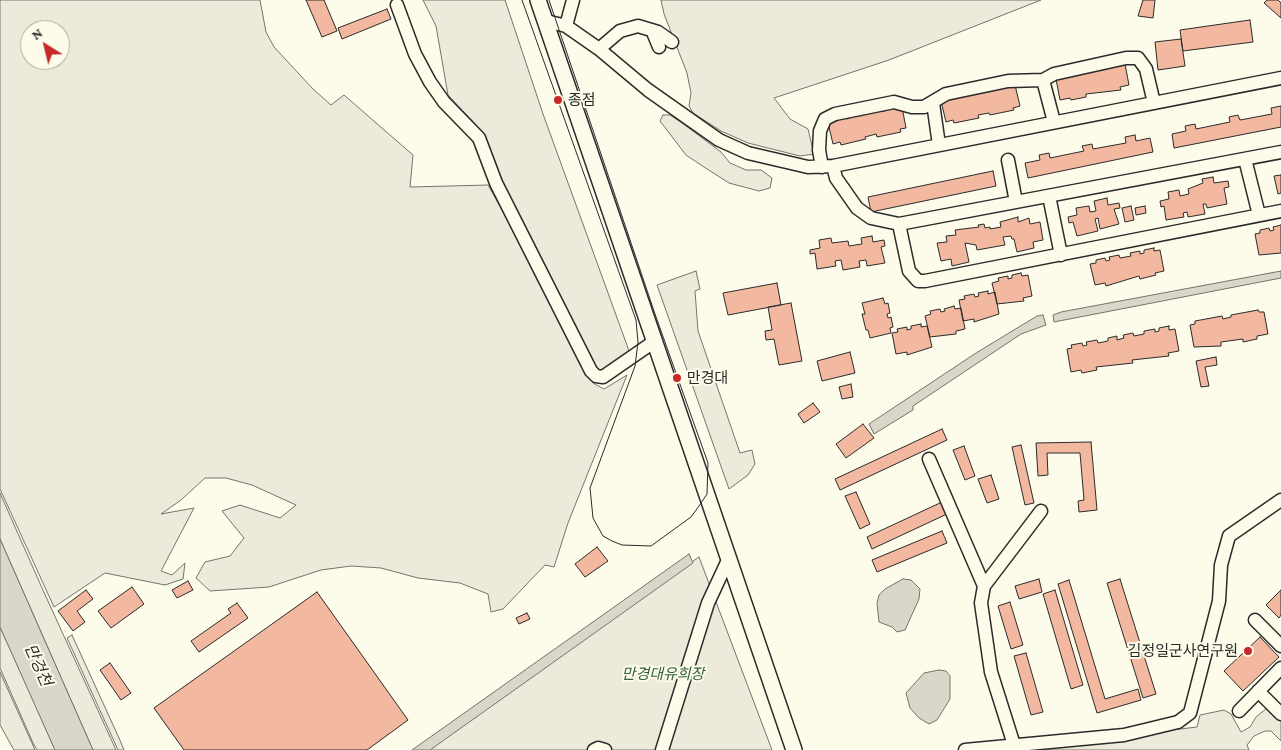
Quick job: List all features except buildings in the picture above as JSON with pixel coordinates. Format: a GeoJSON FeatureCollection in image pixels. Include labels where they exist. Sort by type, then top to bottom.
{"type":"FeatureCollection","features":[{"type":"Feature","properties":{"kind":"main road"},"geometry":{"type":"LineString","coordinates":[[538,0],[794,750]]}},
{"type":"Feature","properties":{"kind":"street"},"geometry":{"type":"LineString","coordinates":[[566,26],[573,0]]}},
{"type":"Feature","properties":{"kind":"street"},"geometry":{"type":"LineString","coordinates":[[397,5],[415,54],[430,82],[444,102],[479,138],[502,197],[591,370],[596,376],[603,377],[655,342]]}},
{"type":"Feature","properties":{"kind":"street"},"geometry":{"type":"LineString","coordinates":[[546,21],[566,26],[599,49],[648,90],[718,140],[748,153],[808,167],[828,166],[1281,78]]}},
{"type":"Feature","properties":{"kind":"street"},"geometry":{"type":"LineString","coordinates":[[599,49],[628,28],[638,26],[652,30],[672,42]]}},
{"type":"Feature","properties":{"kind":"street"},"geometry":{"type":"LineString","coordinates":[[652,30],[659,47]]}},
{"type":"Feature","properties":{"kind":"street"},"geometry":{"type":"LineString","coordinates":[[1154,103],[1146,69],[1138,58],[1126,58],[1054,74],[1043,80],[1008,81],[946,94],[924,107],[912,107],[894,102],[835,114],[825,119],[820,131],[819,150],[857,208],[871,218],[899,224],[1281,152]]}},
{"type":"Feature","properties":{"kind":"street"},"geometry":{"type":"LineString","coordinates":[[1043,80],[1054,122]]}},
{"type":"Feature","properties":{"kind":"street"},"geometry":{"type":"LineString","coordinates":[[933,102],[939,144]]}},
{"type":"Feature","properties":{"kind":"street"},"geometry":{"type":"LineString","coordinates":[[1245,159],[1259,215]]}},
{"type":"Feature","properties":{"kind":"street"},"geometry":{"type":"LineString","coordinates":[[1008,160],[1016,202]]}},
{"type":"Feature","properties":{"kind":"street"},"geometry":{"type":"LineString","coordinates":[[1049,196],[1060,255]]}},
{"type":"Feature","properties":{"kind":"street"},"geometry":{"type":"LineString","coordinates":[[899,224],[909,271],[918,281],[1281,211]]}},
{"type":"Feature","properties":{"kind":"street"},"geometry":{"type":"LineString","coordinates":[[929,459],[984,586]]}},
{"type":"Feature","properties":{"kind":"street"},"geometry":{"type":"LineString","coordinates":[[965,750],[1124,735],[1178,722],[1190,713],[1219,600],[1221,565],[1229,536],[1281,500]]}},
{"type":"Feature","properties":{"kind":"street"},"geometry":{"type":"LineString","coordinates":[[1014,745],[991,672],[981,603],[984,586],[1041,511]]}},
{"type":"Feature","properties":{"kind":"street"},"geometry":{"type":"LineString","coordinates":[[662,750],[708,603],[729,558]]}},
{"type":"Feature","properties":{"kind":"street"},"geometry":{"type":"LineString","coordinates":[[1254,620],[1281,646]]}},
{"type":"Feature","properties":{"kind":"street"},"geometry":{"type":"LineString","coordinates":[[1238,711],[1281,668]]}},
{"type":"Feature","properties":{"kind":"street"},"geometry":{"type":"LineString","coordinates":[[1258,691],[1281,714]]}},
{"type":"Feature","properties":{"kind":"street"},"geometry":{"type":"LineString","coordinates":[[594,750],[598,748],[605,750]]}},
{"type":"Feature","properties":{"kind":"green space"},"geometry":{"type":"Polygon","coordinates":[[[0,0],[260,0],[266,32],[274,47],[313,89],[331,105],[344,95],[413,155],[410,187],[488,185],[525,250],[593,383],[604,389],[627,375],[568,523],[554,567],[545,565],[503,609],[491,612],[488,594],[460,583],[418,578],[381,568],[351,566],[321,570],[269,587],[210,591],[196,578],[205,562],[230,556],[244,538],[222,511],[240,505],[280,518],[296,505],[252,485],[226,478],[205,478],[181,500],[161,514],[194,508],[161,571],[172,575],[185,563],[183,579],[165,585],[105,573],[54,607],[0,489],[0,0]]]}},
{"type":"Feature","properties":{"kind":"green space"},"geometry":{"type":"Polygon","coordinates":[[[423,0],[505,0],[543,114],[628,348],[629,354],[624,360],[596,373],[500,183],[488,144],[477,126],[448,95],[436,26],[423,0]]]}},
{"type":"Feature","properties":{"kind":"green space"},"geometry":{"type":"Polygon","coordinates":[[[661,0],[1041,0],[889,60],[774,98],[790,119],[808,129],[814,154],[800,156],[748,143],[721,131],[693,113],[689,106],[691,93],[687,73],[664,14],[661,0]]]}},
{"type":"Feature","properties":{"kind":"green space"},"geometry":{"type":"Polygon","coordinates":[[[663,115],[670,115],[682,123],[721,152],[730,163],[746,170],[761,170],[772,178],[770,188],[759,191],[729,183],[686,155],[660,121],[663,115]]]}},
{"type":"Feature","properties":{"kind":"green space"},"geometry":{"type":"Polygon","coordinates":[[[696,271],[700,289],[695,291],[698,331],[740,453],[752,450],[755,464],[748,475],[729,489],[657,285],[696,271]]]}},
{"type":"Feature","properties":{"kind":"green space"},"geometry":{"type":"Polygon","coordinates":[[[0,493],[116,750],[93,750],[0,539],[0,493]]]}},
{"type":"Feature","properties":{"kind":"green space","name":"만경대유희장"},"geometry":{"type":"Polygon","coordinates":[[[699,557],[772,750],[426,750],[699,557]]]}},
{"type":"Feature","properties":{"kind":"green space"},"geometry":{"type":"Polygon","coordinates":[[[0,627],[55,750],[37,750],[33,743],[0,668],[0,627]]]}},
{"type":"Feature","properties":{"kind":"green space"},"geometry":{"type":"Polygon","coordinates":[[[72,635],[124,750],[118,750],[67,638],[72,635]]]}},
{"type":"Feature","properties":{"kind":"green space"},"geometry":{"type":"Polygon","coordinates":[[[0,672],[35,750],[14,750],[0,725],[0,672]]]}},
{"type":"Feature","properties":{"kind":"green space"},"geometry":{"type":"Polygon","coordinates":[[[1267,708],[1281,720],[1281,741],[1271,731],[1265,731],[1254,736],[1247,745],[1249,750],[1004,750],[1197,727],[1200,715],[1224,710],[1231,714],[1241,732],[1250,727],[1256,717],[1267,708]]]}},
{"type":"Feature","properties":{"kind":"water"},"geometry":{"type":"Polygon","coordinates":[[[1281,271],[1281,278],[1054,322],[1053,315],[1061,312],[1281,271]]]}},
{"type":"Feature","properties":{"kind":"water"},"geometry":{"type":"Polygon","coordinates":[[[1043,315],[1046,325],[1021,334],[913,406],[913,410],[874,434],[869,424],[976,353],[1037,316],[1043,315]]]}},
{"type":"Feature","properties":{"kind":"water","name":"만겅천"},"geometry":{"type":"Polygon","coordinates":[[[0,539],[93,750],[55,750],[0,627],[0,539]]]}},
{"type":"Feature","properties":{"kind":"water"},"geometry":{"type":"Polygon","coordinates":[[[689,554],[693,563],[430,750],[412,750],[689,554]]]}},
{"type":"Feature","properties":{"kind":"water"},"geometry":{"type":"Polygon","coordinates":[[[903,579],[911,580],[920,589],[919,599],[905,630],[897,632],[892,627],[879,622],[877,603],[879,595],[885,589],[903,579]]]}},
{"type":"Feature","properties":{"kind":"water"},"geometry":{"type":"Polygon","coordinates":[[[939,670],[946,671],[950,676],[950,699],[937,720],[929,724],[919,718],[910,708],[906,693],[924,673],[939,670]]]}},
{"type":"Feature","properties":{"kind":"tram line"},"geometry":{"type":"LineString","coordinates":[[522,0],[636,320],[638,342],[635,366],[590,488],[593,518],[603,536],[612,541],[622,545],[651,546],[691,517],[699,506],[707,494],[708,463],[655,314],[549,0]]}},
{"type":"Feature","properties":{"kind":"place","name":"종점"},"geometry":{"type":"Point","coordinates":[558,100]}},
{"type":"Feature","properties":{"kind":"place","name":"만경대"},"geometry":{"type":"Point","coordinates":[677,378]}},
{"type":"Feature","properties":{"kind":"place","name":"김정일군사연구원"},"geometry":{"type":"Point","coordinates":[1248,651]}}]}
